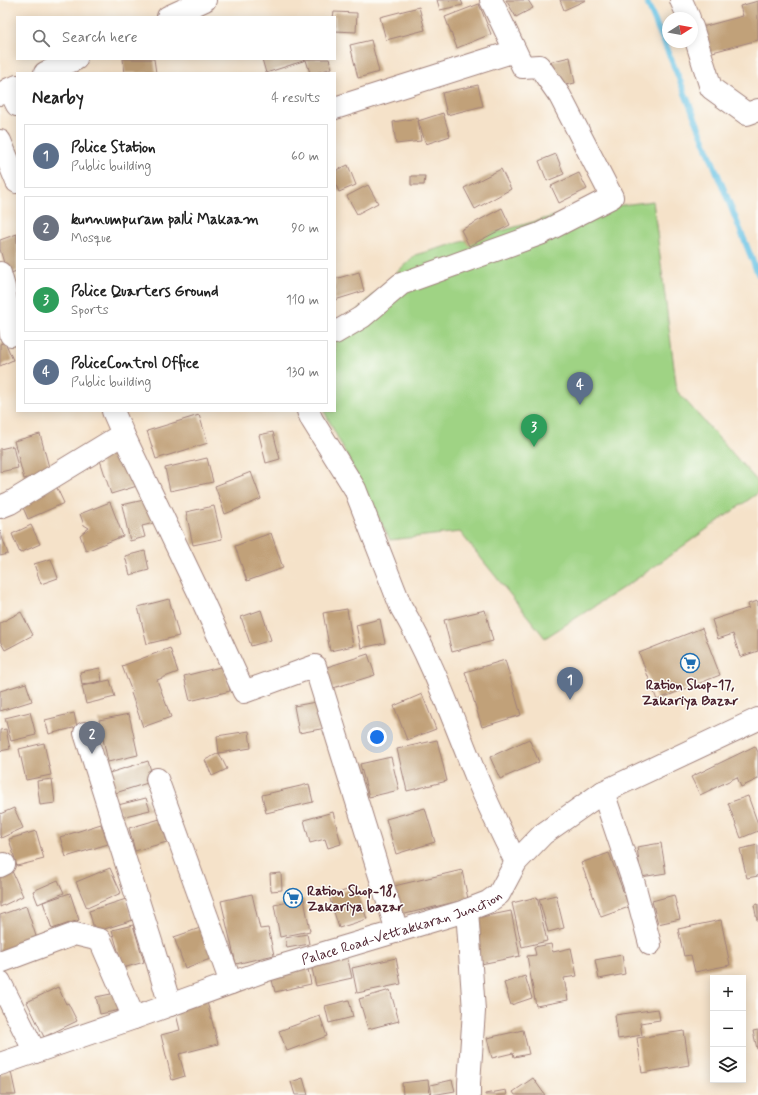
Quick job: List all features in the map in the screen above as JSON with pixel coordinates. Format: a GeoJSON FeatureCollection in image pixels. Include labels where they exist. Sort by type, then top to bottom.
{"type":"FeatureCollection","features":[{"type":"Feature","properties":{"kind":"street"},"geometry":{"type":"LineString","coordinates":[[170,16],[205,0]]}},
{"type":"Feature","properties":{"kind":"street"},"geometry":{"type":"LineString","coordinates":[[336,331],[362,317],[401,284],[540,234],[612,197],[560,96],[539,66],[523,67],[491,0]]}},
{"type":"Feature","properties":{"kind":"street"},"geometry":{"type":"LineString","coordinates":[[681,0],[686,12]]}},
{"type":"Feature","properties":{"kind":"street"},"geometry":{"type":"LineString","coordinates":[[698,46],[711,88],[747,114],[758,110]]}},
{"type":"Feature","properties":{"kind":"street"},"geometry":{"type":"LineString","coordinates":[[336,108],[516,51]]}},
{"type":"Feature","properties":{"kind":"street"},"geometry":{"type":"LineString","coordinates":[[47,72],[74,60]]}},
{"type":"Feature","properties":{"kind":"street"},"geometry":{"type":"LineString","coordinates":[[0,141],[16,180]]}},
{"type":"Feature","properties":{"kind":"street"},"geometry":{"type":"LineString","coordinates":[[0,273],[4,287],[9,335]]}},
{"type":"Feature","properties":{"kind":"street"},"geometry":{"type":"LineString","coordinates":[[113,412],[244,692],[315,666],[397,931]]}},
{"type":"Feature","properties":{"kind":"street"},"geometry":{"type":"LineString","coordinates":[[308,412],[355,489],[401,607],[410,622],[439,684],[477,778],[516,862]]}},
{"type":"Feature","properties":{"kind":"street"},"geometry":{"type":"LineString","coordinates":[[0,507],[10,503],[123,434]]}},
{"type":"Feature","properties":{"kind":"street","name":"Palace Road-Vettakkaran Junction"},"geometry":{"type":"LineString","coordinates":[[0,1064],[267,970],[467,910],[488,902],[499,894],[516,862],[543,834],[603,792],[757,726]]}},
{"type":"Feature","properties":{"kind":"street"},"geometry":{"type":"LineString","coordinates":[[85,733],[170,1005]]}},
{"type":"Feature","properties":{"kind":"street"},"geometry":{"type":"LineString","coordinates":[[157,779],[231,983]]}},
{"type":"Feature","properties":{"kind":"street"},"geometry":{"type":"LineString","coordinates":[[603,792],[634,884],[650,944]]}},
{"type":"Feature","properties":{"kind":"street"},"geometry":{"type":"LineString","coordinates":[[467,910],[474,1011],[469,1095]]}},
{"type":"Feature","properties":{"kind":"street"},"geometry":{"type":"LineString","coordinates":[[0,962],[75,934],[100,940],[134,1018]]}},
{"type":"Feature","properties":{"kind":"street"},"geometry":{"type":"LineString","coordinates":[[0,982],[35,1052]]}},
{"type":"Feature","properties":{"kind":"green space"},"geometry":{"type":"Polygon","coordinates":[[[653,201],[677,391],[758,482],[758,493],[638,578],[545,638],[460,532],[390,540],[325,412],[336,412],[336,331],[415,255],[569,212],[653,201]]]}},
{"type":"Feature","properties":{"kind":"building"},"geometry":{"type":"Polygon","coordinates":[[[437,0],[461,0],[463,5],[440,10],[437,0]]]}},
{"type":"Feature","properties":{"kind":"building"},"geometry":{"type":"Polygon","coordinates":[[[506,0],[528,0],[533,8],[516,17],[506,0]]]}},
{"type":"Feature","properties":{"kind":"building"},"geometry":{"type":"Polygon","coordinates":[[[560,0],[586,0],[564,10],[560,0]]]}},
{"type":"Feature","properties":{"kind":"building"},"geometry":{"type":"Polygon","coordinates":[[[758,1],[758,40],[705,54],[698,28],[743,16],[740,6],[758,1]]]}},
{"type":"Feature","properties":{"kind":"building"},"geometry":{"type":"Polygon","coordinates":[[[479,4],[491,34],[457,48],[445,17],[479,4]]]}},
{"type":"Feature","properties":{"kind":"building"},"geometry":{"type":"Polygon","coordinates":[[[419,7],[425,30],[386,40],[380,17],[419,7]]]}},
{"type":"Feature","properties":{"kind":"building"},"geometry":{"type":"Polygon","coordinates":[[[334,12],[357,13],[356,32],[336,31],[336,16],[333,16],[334,12]]]}},
{"type":"Feature","properties":{"kind":"building"},"geometry":{"type":"Polygon","coordinates":[[[371,40],[379,72],[358,78],[350,45],[371,40]]]}},
{"type":"Feature","properties":{"kind":"building"},"geometry":{"type":"Polygon","coordinates":[[[570,57],[575,83],[555,87],[549,62],[570,57]]]}},
{"type":"Feature","properties":{"kind":"building"},"geometry":{"type":"Polygon","coordinates":[[[123,60],[154,60],[156,72],[125,72],[123,60]]]}},
{"type":"Feature","properties":{"kind":"building"},"geometry":{"type":"Polygon","coordinates":[[[262,60],[306,60],[269,72],[266,72],[262,60]]]}},
{"type":"Feature","properties":{"kind":"building"},"geometry":{"type":"Polygon","coordinates":[[[306,60],[329,60],[332,68],[319,72],[310,72],[306,60]]]}},
{"type":"Feature","properties":{"kind":"building"},"geometry":{"type":"Polygon","coordinates":[[[478,85],[483,106],[447,115],[442,93],[478,85]]]}},
{"type":"Feature","properties":{"kind":"building"},"geometry":{"type":"Polygon","coordinates":[[[443,113],[450,136],[426,144],[418,121],[443,113]]]}},
{"type":"Feature","properties":{"kind":"building"},"geometry":{"type":"Polygon","coordinates":[[[418,118],[421,141],[396,144],[393,122],[418,118]]]}},
{"type":"Feature","properties":{"kind":"building"},"geometry":{"type":"Polygon","coordinates":[[[556,154],[564,174],[547,181],[539,161],[556,154]]]}},
{"type":"Feature","properties":{"kind":"building"},"geometry":{"type":"Polygon","coordinates":[[[348,165],[356,185],[339,192],[336,185],[336,171],[348,165]]]}},
{"type":"Feature","properties":{"kind":"building"},"geometry":{"type":"Polygon","coordinates":[[[501,169],[511,189],[475,209],[464,188],[501,169]]]}},
{"type":"Feature","properties":{"kind":"building"},"geometry":{"type":"Polygon","coordinates":[[[579,173],[587,189],[559,203],[551,186],[579,173]]]}},
{"type":"Feature","properties":{"kind":"building"},"geometry":{"type":"Polygon","coordinates":[[[411,176],[425,176],[424,185],[411,185],[411,176]]]}},
{"type":"Feature","properties":{"kind":"building"},"geometry":{"type":"Polygon","coordinates":[[[368,185],[378,203],[357,214],[347,196],[368,185]]]}},
{"type":"Feature","properties":{"kind":"building"},"geometry":{"type":"Polygon","coordinates":[[[502,208],[510,225],[469,246],[461,230],[502,208]]]}},
{"type":"Feature","properties":{"kind":"building"},"geometry":{"type":"Polygon","coordinates":[[[16,234],[16,271],[7,274],[0,249],[0,240],[16,234]]]}},
{"type":"Feature","properties":{"kind":"building"},"geometry":{"type":"Polygon","coordinates":[[[359,272],[364,291],[336,300],[336,279],[359,272]]]}},
{"type":"Feature","properties":{"kind":"building"},"geometry":{"type":"Polygon","coordinates":[[[5,342],[13,360],[0,366],[0,344],[5,342]]]}},
{"type":"Feature","properties":{"kind":"building"},"geometry":{"type":"Polygon","coordinates":[[[199,415],[208,443],[156,459],[147,431],[199,415]]]}},
{"type":"Feature","properties":{"kind":"building"},"geometry":{"type":"Polygon","coordinates":[[[273,432],[280,459],[266,463],[259,435],[273,432]]]}},
{"type":"Feature","properties":{"kind":"building"},"geometry":{"type":"Polygon","coordinates":[[[40,434],[50,471],[24,479],[14,441],[40,434]]]}},
{"type":"Feature","properties":{"kind":"building"},"geometry":{"type":"Polygon","coordinates":[[[13,446],[18,468],[0,472],[0,449],[13,446]]]}},
{"type":"Feature","properties":{"kind":"building"},"geometry":{"type":"Polygon","coordinates":[[[125,448],[137,486],[111,494],[99,457],[125,448]]]}},
{"type":"Feature","properties":{"kind":"building"},"geometry":{"type":"Polygon","coordinates":[[[207,458],[213,482],[170,491],[165,468],[207,458]]]}},
{"type":"Feature","properties":{"kind":"building"},"geometry":{"type":"Polygon","coordinates":[[[251,472],[261,499],[225,514],[215,486],[251,472]]]}},
{"type":"Feature","properties":{"kind":"building"},"geometry":{"type":"Polygon","coordinates":[[[56,486],[64,503],[28,519],[21,503],[56,486]]]}},
{"type":"Feature","properties":{"kind":"building"},"geometry":{"type":"Polygon","coordinates":[[[148,499],[154,523],[142,526],[145,537],[130,541],[122,505],[148,499]]]}},
{"type":"Feature","properties":{"kind":"building"},"geometry":{"type":"Polygon","coordinates":[[[110,502],[123,536],[86,551],[80,535],[89,528],[84,525],[80,514],[110,502]]]}},
{"type":"Feature","properties":{"kind":"building"},"geometry":{"type":"Polygon","coordinates":[[[214,506],[222,539],[193,545],[186,512],[214,506]]]}},
{"type":"Feature","properties":{"kind":"building"},"geometry":{"type":"Polygon","coordinates":[[[31,525],[40,544],[20,553],[12,534],[31,525]]]}},
{"type":"Feature","properties":{"kind":"building"},"geometry":{"type":"Polygon","coordinates":[[[0,531],[8,554],[0,556],[0,531]]]}},
{"type":"Feature","properties":{"kind":"building"},"geometry":{"type":"Polygon","coordinates":[[[271,533],[283,568],[247,581],[235,546],[271,533]]]}},
{"type":"Feature","properties":{"kind":"building"},"geometry":{"type":"Polygon","coordinates":[[[145,551],[149,570],[130,575],[125,556],[145,551]]]}},
{"type":"Feature","properties":{"kind":"building"},"geometry":{"type":"Polygon","coordinates":[[[51,559],[58,578],[41,584],[34,564],[51,559]]]}},
{"type":"Feature","properties":{"kind":"building"},"geometry":{"type":"Polygon","coordinates":[[[169,599],[179,636],[147,644],[138,607],[169,599]]]}},
{"type":"Feature","properties":{"kind":"building"},"geometry":{"type":"Polygon","coordinates":[[[758,601],[758,651],[740,657],[733,634],[718,639],[712,620],[749,608],[748,604],[758,601]]]}},
{"type":"Feature","properties":{"kind":"building"},"geometry":{"type":"Polygon","coordinates":[[[347,609],[353,646],[330,651],[323,613],[347,609]]]}},
{"type":"Feature","properties":{"kind":"building"},"geometry":{"type":"Polygon","coordinates":[[[261,610],[271,640],[251,646],[241,617],[261,610]]]}},
{"type":"Feature","properties":{"kind":"building"},"geometry":{"type":"Polygon","coordinates":[[[485,610],[493,641],[452,652],[444,620],[485,610]]]}},
{"type":"Feature","properties":{"kind":"building"},"geometry":{"type":"Polygon","coordinates":[[[21,612],[33,635],[5,650],[0,641],[0,623],[21,612]]]}},
{"type":"Feature","properties":{"kind":"building"},"geometry":{"type":"Polygon","coordinates":[[[380,619],[385,643],[361,648],[356,625],[380,619]]]}},
{"type":"Feature","properties":{"kind":"building"},"geometry":{"type":"Polygon","coordinates":[[[702,628],[720,675],[657,700],[639,653],[702,628]]]}},
{"type":"Feature","properties":{"kind":"building"},"geometry":{"type":"Polygon","coordinates":[[[170,648],[178,672],[157,680],[171,717],[143,727],[122,666],[170,648]]]}},
{"type":"Feature","properties":{"kind":"building"},"geometry":{"type":"Polygon","coordinates":[[[368,654],[375,675],[330,689],[324,668],[368,654]]]}},
{"type":"Feature","properties":{"kind":"building"},"geometry":{"type":"Polygon","coordinates":[[[505,660],[521,715],[482,727],[465,672],[505,660]]]}},
{"type":"Feature","properties":{"kind":"building"},"geometry":{"type":"Polygon","coordinates":[[[224,666],[230,691],[190,701],[184,676],[224,666]]]}},
{"type":"Feature","properties":{"kind":"building"},"geometry":{"type":"Polygon","coordinates":[[[100,668],[102,681],[82,685],[80,672],[100,668]]]}},
{"type":"Feature","properties":{"kind":"building"},"geometry":{"type":"Polygon","coordinates":[[[110,680],[115,697],[86,704],[82,686],[110,680]]]}},
{"type":"Feature","properties":{"kind":"building"},"geometry":{"type":"Polygon","coordinates":[[[26,683],[32,701],[0,711],[0,691],[26,683]]]}},
{"type":"Feature","properties":{"kind":"building"},"geometry":{"type":"Polygon","coordinates":[[[422,694],[436,729],[407,740],[394,706],[422,694]]]}},
{"type":"Feature","properties":{"kind":"building"},"geometry":{"type":"Polygon","coordinates":[[[321,701],[326,728],[299,733],[294,706],[321,701]]]}},
{"type":"Feature","properties":{"kind":"building"},"geometry":{"type":"Polygon","coordinates":[[[30,712],[36,735],[11,741],[5,718],[30,712]]]}},
{"type":"Feature","properties":{"kind":"building"},"geometry":{"type":"Polygon","coordinates":[[[74,713],[77,727],[49,734],[45,720],[74,713]]]}},
{"type":"Feature","properties":{"kind":"building"},"geometry":{"type":"Polygon","coordinates":[[[129,714],[138,755],[108,762],[99,720],[129,714]]]}},
{"type":"Feature","properties":{"kind":"building"},"geometry":{"type":"Polygon","coordinates":[[[6,729],[10,749],[0,751],[0,730],[6,729]]]}},
{"type":"Feature","properties":{"kind":"building"},"geometry":{"type":"Polygon","coordinates":[[[249,731],[251,748],[219,753],[217,736],[249,731]]]}},
{"type":"Feature","properties":{"kind":"building"},"geometry":{"type":"Polygon","coordinates":[[[529,739],[539,762],[500,779],[490,757],[529,739]]]}},
{"type":"Feature","properties":{"kind":"building"},"geometry":{"type":"Polygon","coordinates":[[[437,740],[447,781],[407,791],[397,749],[437,740]]]}},
{"type":"Feature","properties":{"kind":"building"},"geometry":{"type":"Polygon","coordinates":[[[44,743],[51,775],[26,780],[19,749],[44,743]]]}},
{"type":"Feature","properties":{"kind":"building"},"geometry":{"type":"Polygon","coordinates":[[[755,746],[758,752],[758,779],[741,787],[737,777],[700,795],[691,777],[755,746]]]}},
{"type":"Feature","properties":{"kind":"building"},"geometry":{"type":"Polygon","coordinates":[[[219,753],[227,769],[212,776],[205,760],[219,753]]]}},
{"type":"Feature","properties":{"kind":"building"},"geometry":{"type":"Polygon","coordinates":[[[391,757],[399,790],[369,797],[360,764],[391,757]]]}},
{"type":"Feature","properties":{"kind":"building"},"geometry":{"type":"Polygon","coordinates":[[[148,761],[154,781],[112,794],[106,774],[148,761]]]}},
{"type":"Feature","properties":{"kind":"building"},"geometry":{"type":"Polygon","coordinates":[[[52,779],[55,803],[40,805],[37,781],[52,779]]]}},
{"type":"Feature","properties":{"kind":"building"},"geometry":{"type":"Polygon","coordinates":[[[309,784],[313,802],[266,813],[262,795],[309,784]]]}},
{"type":"Feature","properties":{"kind":"building"},"geometry":{"type":"Polygon","coordinates":[[[748,796],[758,824],[758,831],[741,838],[728,803],[748,796]]]}},
{"type":"Feature","properties":{"kind":"building"},"geometry":{"type":"Polygon","coordinates":[[[146,798],[150,810],[121,817],[118,805],[146,798]]]}},
{"type":"Feature","properties":{"kind":"building"},"geometry":{"type":"Polygon","coordinates":[[[14,808],[23,828],[1,838],[0,814],[14,808]]]}},
{"type":"Feature","properties":{"kind":"building"},"geometry":{"type":"Polygon","coordinates":[[[425,808],[435,842],[396,854],[386,819],[425,808]]]}},
{"type":"Feature","properties":{"kind":"building"},"geometry":{"type":"Polygon","coordinates":[[[333,812],[341,844],[328,848],[325,839],[310,843],[304,820],[333,812]]]}},
{"type":"Feature","properties":{"kind":"building"},"geometry":{"type":"Polygon","coordinates":[[[160,819],[167,842],[135,851],[129,828],[160,819]]]}},
{"type":"Feature","properties":{"kind":"building"},"geometry":{"type":"Polygon","coordinates":[[[101,824],[108,844],[66,857],[60,837],[101,824]]]}},
{"type":"Feature","properties":{"kind":"building"},"geometry":{"type":"Polygon","coordinates":[[[36,831],[44,859],[17,866],[9,839],[36,831]]]}},
{"type":"Feature","properties":{"kind":"building"},"geometry":{"type":"Polygon","coordinates":[[[661,843],[666,873],[641,877],[637,847],[661,843]]]}},
{"type":"Feature","properties":{"kind":"building"},"geometry":{"type":"Polygon","coordinates":[[[758,845],[758,876],[747,878],[740,849],[758,845]]]}},
{"type":"Feature","properties":{"kind":"building"},"geometry":{"type":"Polygon","coordinates":[[[609,853],[629,907],[601,917],[581,863],[609,853]]]}},
{"type":"Feature","properties":{"kind":"building"},"geometry":{"type":"Polygon","coordinates":[[[110,868],[121,893],[87,908],[76,882],[110,868]]]}},
{"type":"Feature","properties":{"kind":"building"},"geometry":{"type":"Polygon","coordinates":[[[462,870],[468,899],[401,915],[394,886],[462,870]]]}},
{"type":"Feature","properties":{"kind":"building"},"geometry":{"type":"Polygon","coordinates":[[[12,871],[23,896],[0,907],[0,876],[12,871]]]}},
{"type":"Feature","properties":{"kind":"building"},"geometry":{"type":"Polygon","coordinates":[[[281,873],[282,890],[271,891],[270,874],[281,873]]]}},
{"type":"Feature","properties":{"kind":"building"},"geometry":{"type":"Polygon","coordinates":[[[58,880],[64,893],[38,904],[33,891],[58,880]]]}},
{"type":"Feature","properties":{"kind":"building"},"geometry":{"type":"Polygon","coordinates":[[[356,887],[367,919],[339,928],[329,896],[356,887]]]}},
{"type":"Feature","properties":{"kind":"building"},"geometry":{"type":"Polygon","coordinates":[[[70,893],[79,920],[52,929],[43,902],[70,893]]]}},
{"type":"Feature","properties":{"kind":"building"},"geometry":{"type":"Polygon","coordinates":[[[252,894],[260,929],[268,928],[274,955],[236,964],[221,901],[252,894]]]}},
{"type":"Feature","properties":{"kind":"building"},"geometry":{"type":"Polygon","coordinates":[[[556,895],[564,928],[548,932],[539,899],[556,895]]]}},
{"type":"Feature","properties":{"kind":"building"},"geometry":{"type":"Polygon","coordinates":[[[674,895],[680,919],[658,924],[652,901],[674,895]]]}},
{"type":"Feature","properties":{"kind":"building"},"geometry":{"type":"Polygon","coordinates":[[[537,897],[547,941],[522,947],[512,903],[537,897]]]}},
{"type":"Feature","properties":{"kind":"building"},"geometry":{"type":"Polygon","coordinates":[[[126,899],[133,920],[95,932],[89,911],[126,899]]]}},
{"type":"Feature","properties":{"kind":"building"},"geometry":{"type":"Polygon","coordinates":[[[304,899],[310,931],[280,937],[274,905],[304,899]]]}},
{"type":"Feature","properties":{"kind":"building"},"geometry":{"type":"Polygon","coordinates":[[[758,904],[758,920],[757,920],[754,905],[758,904]]]}},
{"type":"Feature","properties":{"kind":"building"},"geometry":{"type":"Polygon","coordinates":[[[26,906],[38,942],[0,956],[0,915],[26,906]]]}},
{"type":"Feature","properties":{"kind":"building"},"geometry":{"type":"Polygon","coordinates":[[[511,911],[520,956],[481,964],[472,919],[511,911]]]}},
{"type":"Feature","properties":{"kind":"building"},"geometry":{"type":"Polygon","coordinates":[[[721,920],[730,965],[695,972],[691,955],[684,956],[678,929],[721,920]]]}},
{"type":"Feature","properties":{"kind":"building"},"geometry":{"type":"Polygon","coordinates":[[[133,925],[144,962],[123,968],[112,930],[133,925]]]}},
{"type":"Feature","properties":{"kind":"building"},"geometry":{"type":"Polygon","coordinates":[[[206,926],[216,957],[185,968],[174,937],[206,926]]]}},
{"type":"Feature","properties":{"kind":"building"},"geometry":{"type":"Polygon","coordinates":[[[307,934],[309,944],[287,948],[285,938],[307,934]]]}},
{"type":"Feature","properties":{"kind":"building"},"geometry":{"type":"Polygon","coordinates":[[[551,944],[553,952],[571,948],[577,976],[564,978],[568,1000],[536,1006],[527,956],[536,955],[534,947],[551,944]]]}},
{"type":"Feature","properties":{"kind":"building"},"geometry":{"type":"Polygon","coordinates":[[[346,951],[352,978],[316,986],[310,960],[346,951]]]}},
{"type":"Feature","properties":{"kind":"building"},"geometry":{"type":"Polygon","coordinates":[[[622,955],[625,974],[599,979],[595,960],[622,955]]]}},
{"type":"Feature","properties":{"kind":"building"},"geometry":{"type":"Polygon","coordinates":[[[396,958],[401,984],[357,993],[352,968],[396,958]]]}},
{"type":"Feature","properties":{"kind":"building"},"geometry":{"type":"Polygon","coordinates":[[[307,964],[311,984],[275,992],[270,972],[307,964]]]}},
{"type":"Feature","properties":{"kind":"building"},"geometry":{"type":"Polygon","coordinates":[[[525,976],[532,998],[511,1005],[504,983],[525,976]]]}},
{"type":"Feature","properties":{"kind":"building"},"geometry":{"type":"Polygon","coordinates":[[[58,987],[66,1004],[68,1003],[77,1021],[44,1037],[27,1002],[58,987]]]}},
{"type":"Feature","properties":{"kind":"building"},"geometry":{"type":"Polygon","coordinates":[[[390,990],[399,1021],[368,1029],[359,999],[390,990]]]}},
{"type":"Feature","properties":{"kind":"building"},"geometry":{"type":"Polygon","coordinates":[[[121,992],[125,1009],[100,1014],[96,997],[121,992]]]}},
{"type":"Feature","properties":{"kind":"building"},"geometry":{"type":"Polygon","coordinates":[[[206,998],[218,1044],[179,1054],[185,1076],[172,1080],[161,1035],[180,1030],[174,1006],[206,998]]]}},
{"type":"Feature","properties":{"kind":"building"},"geometry":{"type":"Polygon","coordinates":[[[349,1000],[353,1017],[329,1023],[325,1006],[349,1000]]]}},
{"type":"Feature","properties":{"kind":"building"},"geometry":{"type":"Polygon","coordinates":[[[658,1009],[660,1020],[640,1023],[642,1035],[618,1039],[615,1015],[658,1009]]]}},
{"type":"Feature","properties":{"kind":"building"},"geometry":{"type":"Polygon","coordinates":[[[320,1016],[327,1036],[287,1051],[279,1031],[320,1016]]]}},
{"type":"Feature","properties":{"kind":"building"},"geometry":{"type":"Polygon","coordinates":[[[523,1030],[529,1054],[514,1057],[513,1053],[492,1058],[487,1038],[523,1030]]]}},
{"type":"Feature","properties":{"kind":"building"},"geometry":{"type":"Polygon","coordinates":[[[758,1030],[758,1049],[757,1049],[753,1031],[758,1030]]]}},
{"type":"Feature","properties":{"kind":"building"},"geometry":{"type":"Polygon","coordinates":[[[684,1031],[689,1065],[642,1073],[637,1038],[684,1031]]]}},
{"type":"Feature","properties":{"kind":"building"},"geometry":{"type":"Polygon","coordinates":[[[11,1072],[16,1095],[0,1095],[0,1075],[11,1072]]]}},
{"type":"Feature","properties":{"kind":"building"},"geometry":{"type":"Polygon","coordinates":[[[303,1078],[308,1095],[295,1095],[291,1082],[303,1078]]]}},
{"type":"Feature","properties":{"kind":"building"},"geometry":{"type":"Polygon","coordinates":[[[533,1078],[545,1095],[515,1095],[513,1092],[533,1078]]]}},
{"type":"Feature","properties":{"kind":"building"},"geometry":{"type":"Polygon","coordinates":[[[428,1080],[430,1095],[403,1095],[402,1083],[428,1080]]]}},
{"type":"Feature","properties":{"kind":"building"},"geometry":{"type":"Polygon","coordinates":[[[452,1080],[455,1091],[432,1095],[430,1085],[452,1080]]]}},
{"type":"Feature","properties":{"kind":"building"},"geometry":{"type":"Polygon","coordinates":[[[506,1090],[507,1095],[485,1095],[485,1094],[506,1090]]]}},
{"type":"Feature","properties":{"kind":"waterway"},"geometry":{"type":"LineString","coordinates":[[646,0],[758,274]]}},
{"type":"Feature","properties":{"kind":"place","name":"PoliceControl Office"},"geometry":{"type":"Point","coordinates":[580,405]}},
{"type":"Feature","properties":{"kind":"place","name":"Police Quarters Ground"},"geometry":{"type":"Point","coordinates":[534,447]}},
{"type":"Feature","properties":{"kind":"place","name":"Ration Shop-17, Zakariya Bazar"},"geometry":{"type":"Point","coordinates":[690,663]}},
{"type":"Feature","properties":{"kind":"place","name":"Police Station"},"geometry":{"type":"Point","coordinates":[570,700]}},
{"type":"Feature","properties":{"kind":"place","name":"kunnumpuram palli Makaam"},"geometry":{"type":"Point","coordinates":[92,754]}},
{"type":"Feature","properties":{"kind":"place","name":"Ration Shop-18, Zakariya bazar"},"geometry":{"type":"Point","coordinates":[293,898]}}]}
